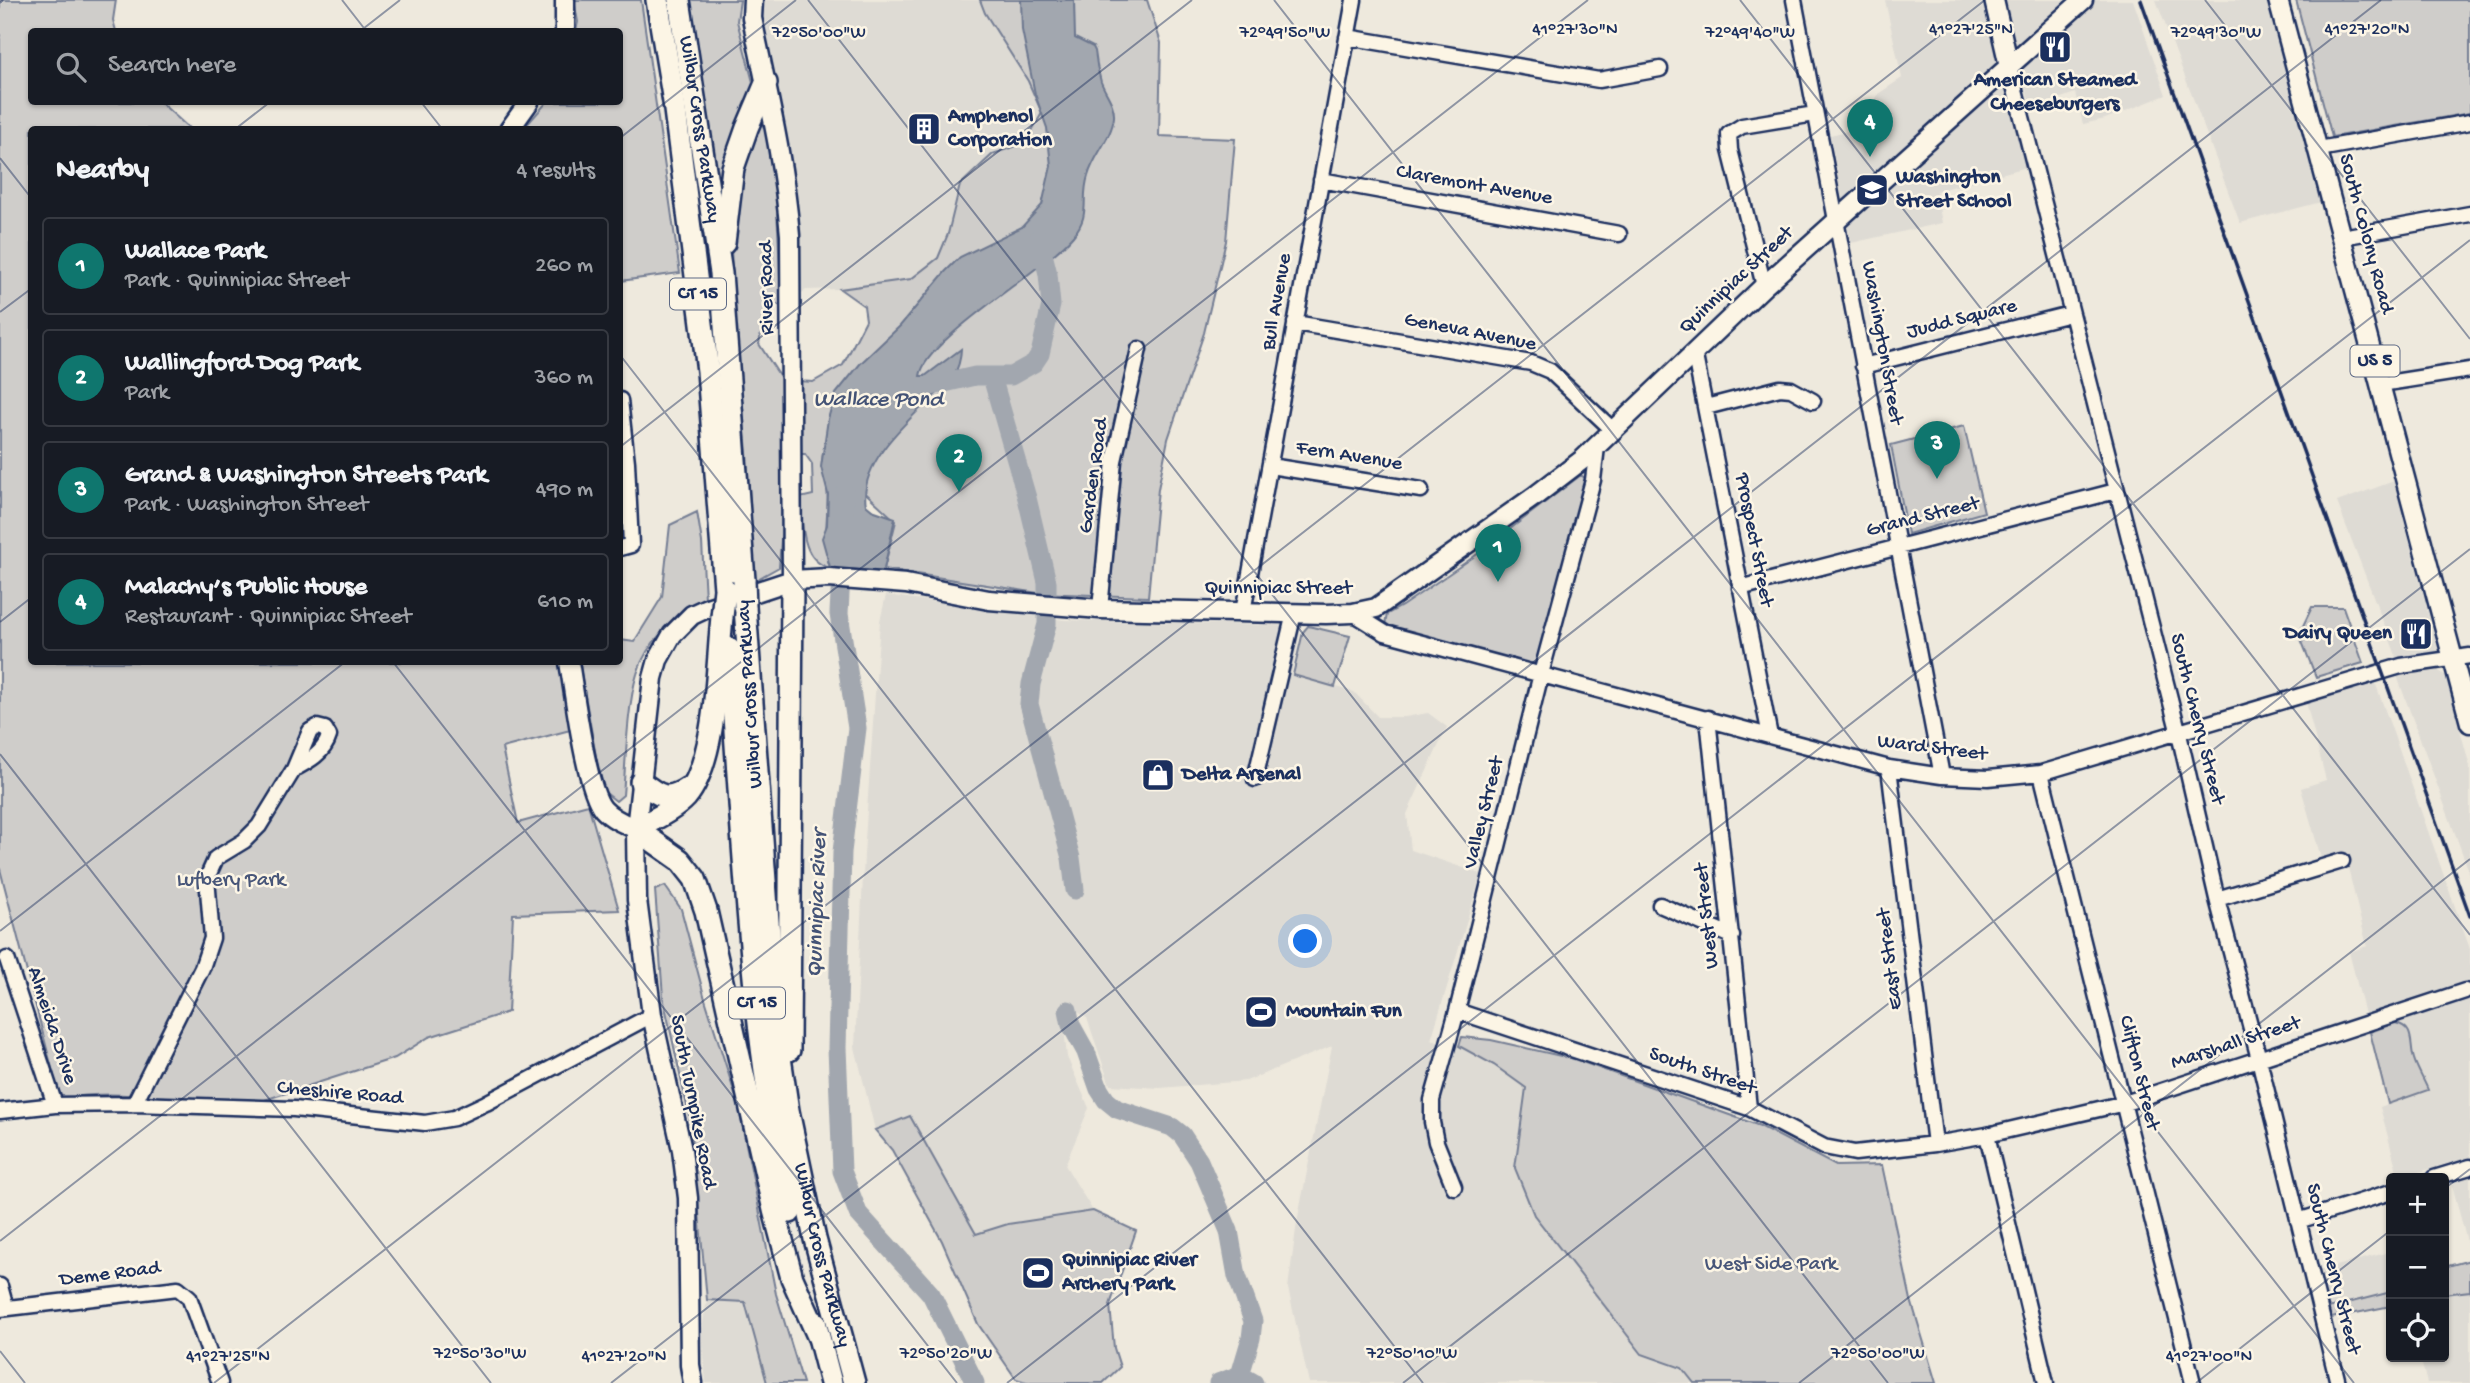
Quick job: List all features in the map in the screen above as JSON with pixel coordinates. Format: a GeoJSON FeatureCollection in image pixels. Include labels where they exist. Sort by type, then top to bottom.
{"type":"FeatureCollection","features":[{"type":"Feature","properties":{"kind":"highway","name":"Wilbur Cross Parkway"},"geometry":{"type":"LineString","coordinates":[[657,0],[674,102],[734,584]]}},
{"type":"Feature","properties":{"kind":"highway","name":"Wilbur Cross Parkway"},"geometry":{"type":"LineString","coordinates":[[679,0],[721,273],[734,584],[731,613],[761,1051],[779,1162],[831,1383]]}},
{"type":"Feature","properties":{"kind":"highway"},"geometry":{"type":"LineString","coordinates":[[721,273],[733,168],[766,83]]}},
{"type":"Feature","properties":{"kind":"highway"},"geometry":{"type":"LineString","coordinates":[[788,1111],[792,580]]}},
{"type":"Feature","properties":{"kind":"highway","name":"Wilbur Cross Parkway"},"geometry":{"type":"LineString","coordinates":[[731,613],[776,1031],[788,1111],[815,1240],[854,1383]]}},
{"type":"Feature","properties":{"kind":"highway"},"geometry":{"type":"LineString","coordinates":[[731,613],[707,752],[695,783],[684,799],[636,829],[680,860],[695,879],[706,911],[792,1278],[818,1336]]}},
{"type":"Feature","properties":{"kind":"highway"},"geometry":{"type":"LineString","coordinates":[[641,782],[655,793],[666,797],[679,794],[695,783]]}},
{"type":"Feature","properties":{"kind":"main road"},"geometry":{"type":"LineString","coordinates":[[565,0],[565,28]]}},
{"type":"Feature","properties":{"kind":"main road","name":"River Road"},"geometry":{"type":"LineString","coordinates":[[753,0],[752,18],[785,181],[790,235],[792,580]]}},
{"type":"Feature","properties":{"kind":"main road"},"geometry":{"type":"LineString","coordinates":[[1994,0],[2009,66]]}},
{"type":"Feature","properties":{"kind":"main road","name":"Quinnipiac Street"},"geometry":{"type":"LineString","coordinates":[[636,829],[653,678],[658,660],[672,635],[699,611],[792,580],[829,578],[906,584],[989,600],[1100,609],[1353,614],[1384,604],[1551,484],[1597,447],[1764,286],[2083,0]]}},
{"type":"Feature","properties":{"kind":"main road","name":"South Colony Road"},"geometry":{"type":"LineString","coordinates":[[2278,0],[2381,384],[2462,657],[2470,723]]}},
{"type":"Feature","properties":{"kind":"main road"},"geometry":{"type":"LineString","coordinates":[[512,126],[527,105]]}},
{"type":"Feature","properties":{"kind":"main road"},"geometry":{"type":"LineString","coordinates":[[570,665],[596,798],[604,810],[636,829]]}},
{"type":"Feature","properties":{"kind":"main road","name":"South Turnpike Road"},"geometry":{"type":"LineString","coordinates":[[636,829],[636,900],[652,1015],[682,1150],[688,1198],[690,1365],[693,1383]]}},
{"type":"Feature","properties":{"kind":"street","name":"Bull Avenue"},"geometry":{"type":"LineString","coordinates":[[1243,612],[1354,0]]}},
{"type":"Feature","properties":{"kind":"street","name":"Washington Street"},"geometry":{"type":"LineString","coordinates":[[1794,0],[1838,219],[1863,366],[1942,776]]}},
{"type":"Feature","properties":{"kind":"street"},"geometry":{"type":"LineString","coordinates":[[1347,37],[1599,80],[1660,69]]}},
{"type":"Feature","properties":{"kind":"street","name":"South Cherry Street"},"geometry":{"type":"LineString","coordinates":[[2009,66],[2179,734],[2217,899],[2338,1383]]}},
{"type":"Feature","properties":{"kind":"street"},"geometry":{"type":"LineString","coordinates":[[1764,286],[1730,150],[1729,134],[1742,127],[1815,114]]}},
{"type":"Feature","properties":{"kind":"street"},"geometry":{"type":"LineString","coordinates":[[2319,149],[2470,122]]}},
{"type":"Feature","properties":{"kind":"street","name":"Claremont Avenue"},"geometry":{"type":"LineString","coordinates":[[1321,180],[1619,234]]}},
{"type":"Feature","properties":{"kind":"street"},"geometry":{"type":"LineString","coordinates":[[2342,237],[2470,214]]}},
{"type":"Feature","properties":{"kind":"street","name":"Judd Square"},"geometry":{"type":"LineString","coordinates":[[1863,366],[2070,314]]}},
{"type":"Feature","properties":{"kind":"street","name":"Geneva Avenue"},"geometry":{"type":"LineString","coordinates":[[1295,323],[1531,363],[1550,371],[1614,431]]}},
{"type":"Feature","properties":{"kind":"street","name":"Garden Road"},"geometry":{"type":"LineString","coordinates":[[1100,609],[1114,461],[1139,349]]}},
{"type":"Feature","properties":{"kind":"street","name":"Prospect Street"},"geometry":{"type":"LineString","coordinates":[[1694,351],[1770,736]]}},
{"type":"Feature","properties":{"kind":"street"},"geometry":{"type":"LineString","coordinates":[[2381,384],[2470,370]]}},
{"type":"Feature","properties":{"kind":"street"},"geometry":{"type":"LineString","coordinates":[[1706,407],[1780,388],[1798,391],[1813,401]]}},
{"type":"Feature","properties":{"kind":"street"},"geometry":{"type":"LineString","coordinates":[[623,427],[631,545],[623,547]]}},
{"type":"Feature","properties":{"kind":"street","name":"Valley Street"},"geometry":{"type":"LineString","coordinates":[[1454,1187],[1436,1142],[1432,1100],[1593,480],[1597,447]]}},
{"type":"Feature","properties":{"kind":"street","name":"Fern Avenue"},"geometry":{"type":"LineString","coordinates":[[1270,466],[1421,490]]}},
{"type":"Feature","properties":{"kind":"street","name":"Grand Street"},"geometry":{"type":"LineString","coordinates":[[1740,588],[2116,491]]}},
{"type":"Feature","properties":{"kind":"street"},"geometry":{"type":"LineString","coordinates":[[1255,779],[1294,614]]}},
{"type":"Feature","properties":{"kind":"street","name":"Ward Street"},"geometry":{"type":"LineString","coordinates":[[1353,614],[1385,633],[1889,768],[1942,776],[1988,778],[2041,773],[2401,666],[2462,657]]}},
{"type":"Feature","properties":{"kind":"street","name":"West Street"},"geometry":{"type":"LineString","coordinates":[[1708,718],[1749,1108]]}},
{"type":"Feature","properties":{"kind":"street","name":"East Street"},"geometry":{"type":"LineString","coordinates":[[1889,768],[1935,1144]]}},
{"type":"Feature","properties":{"kind":"street"},"geometry":{"type":"LineString","coordinates":[[134,1104],[202,968],[212,938],[207,878],[216,858],[244,841],[259,826],[294,769]]}},
{"type":"Feature","properties":{"kind":"street","name":"Clifton Street"},"geometry":{"type":"LineString","coordinates":[[2041,773],[2193,1383]]}},
{"type":"Feature","properties":{"kind":"street"},"geometry":{"type":"LineString","coordinates":[[2217,899],[2342,861]]}},
{"type":"Feature","properties":{"kind":"street"},"geometry":{"type":"LineString","coordinates":[[1660,905],[1732,936]]}},
{"type":"Feature","properties":{"kind":"street","name":"Almeida Drive"},"geometry":{"type":"LineString","coordinates":[[7,959],[55,1105]]}},
{"type":"Feature","properties":{"kind":"street","name":"Marshall Street"},"geometry":{"type":"LineString","coordinates":[[1935,1144],[1987,1135],[2124,1103],[2465,991]]}},
{"type":"Feature","properties":{"kind":"street","name":"South Street"},"geometry":{"type":"LineString","coordinates":[[1457,1011],[1749,1108],[1824,1147],[1855,1153],[1935,1144]]}},
{"type":"Feature","properties":{"kind":"street","name":"Cheshire Road"},"geometry":{"type":"LineString","coordinates":[[0,1111],[55,1105],[134,1104],[294,1110],[425,1123],[454,1118],[486,1103],[652,1015]]}},
{"type":"Feature","properties":{"kind":"street"},"geometry":{"type":"LineString","coordinates":[[1987,1135],[2046,1383]]}},
{"type":"Feature","properties":{"kind":"street"},"geometry":{"type":"LineString","coordinates":[[2449,1173],[2470,1167]]}},
{"type":"Feature","properties":{"kind":"street"},"geometry":{"type":"LineString","coordinates":[[2298,1221],[2386,1194]]}},
{"type":"Feature","properties":{"kind":"street","name":"Deme Road"},"geometry":{"type":"LineString","coordinates":[[0,1286],[3,1309],[178,1288],[189,1297],[220,1383]]}},
{"type":"Feature","properties":{"kind":"shaded area"},"geometry":{"type":"Polygon","coordinates":[[[766,0],[980,0],[985,13],[1028,81],[1042,113],[1025,143],[993,154],[948,234],[938,258],[911,279],[840,289],[806,290],[799,295],[793,181],[759,22],[766,0]]]}},
{"type":"Feature","properties":{"kind":"shaded area"},"geometry":{"type":"Polygon","coordinates":[[[1885,0],[1984,0],[2027,167],[1936,191],[1942,223],[1851,243],[1830,135],[1865,127],[1878,94],[1902,78],[1885,0]]]}},
{"type":"Feature","properties":{"kind":"shaded area"},"geometry":{"type":"Polygon","coordinates":[[[2004,0],[2133,0],[2166,95],[2105,119],[2083,124],[2075,93],[2031,109],[2004,0]]]}},
{"type":"Feature","properties":{"kind":"shaded area"},"geometry":{"type":"Polygon","coordinates":[[[2156,0],[2267,0],[2321,202],[2240,223],[2156,0]]]}},
{"type":"Feature","properties":{"kind":"shaded area"},"geometry":{"type":"Polygon","coordinates":[[[2394,481],[2438,651],[2397,658],[2337,502],[2394,481]]]}},
{"type":"Feature","properties":{"kind":"shaded area"},"geometry":{"type":"Polygon","coordinates":[[[886,595],[1065,620],[1301,626],[1291,674],[1354,692],[1378,717],[1405,717],[1428,713],[1447,727],[1407,814],[1411,850],[1481,874],[1431,1040],[1459,1046],[1494,1065],[1526,1088],[1642,1354],[1682,1368],[1694,1383],[1309,1383],[1288,1288],[1297,1222],[1332,1046],[1246,1081],[1160,1088],[1110,1085],[1087,1018],[1074,1009],[1062,1009],[1067,1057],[1089,1108],[1065,1165],[1093,1211],[1008,1224],[976,1234],[910,1117],[875,1130],[855,1047],[864,855],[880,621],[886,595]]]}},
{"type":"Feature","properties":{"kind":"shaded area"},"geometry":{"type":"Polygon","coordinates":[[[2435,668],[2446,676],[2470,767],[2470,874],[2397,676],[2435,668]]]}},
{"type":"Feature","properties":{"kind":"shaded area"},"geometry":{"type":"Polygon","coordinates":[[[2375,682],[2470,949],[2470,1253],[2450,1177],[2449,1163],[2416,1173],[2398,1173],[2380,1107],[2388,1104],[2349,952],[2367,946],[2344,852],[2321,858],[2301,788],[2326,780],[2306,702],[2375,682]]]}},
{"type":"Feature","properties":{"kind":"shaded area"},"geometry":{"type":"Polygon","coordinates":[[[2386,1253],[2386,1307],[2331,1318],[2321,1270],[2386,1253]]]}},
{"type":"Feature","properties":{"kind":"shaded area"},"geometry":{"type":"Polygon","coordinates":[[[2470,1260],[2470,1383],[2427,1383],[2421,1362],[2449,1362],[2449,1266],[2470,1260]]]}},
{"type":"Feature","properties":{"kind":"shaded area"},"geometry":{"type":"Polygon","coordinates":[[[707,1300],[745,1302],[767,1383],[706,1383],[701,1333],[707,1300]]]}},
{"type":"Feature","properties":{"kind":"green space","name":"Lufbery Park"},"geometry":{"type":"Polygon","coordinates":[[[0,0],[116,0],[113,20],[115,28],[28,28],[28,105],[163,105],[187,126],[28,126],[28,665],[564,665],[574,729],[502,748],[518,823],[588,804],[619,910],[513,914],[508,1012],[429,1037],[395,1058],[255,1103],[117,1095],[60,1099],[0,869],[0,0]]]}},
{"type":"Feature","properties":{"kind":"green space"},"geometry":{"type":"Polygon","coordinates":[[[574,0],[641,0],[680,273],[623,281],[623,126],[526,126],[544,105],[623,105],[623,28],[577,28],[574,0]]]}},
{"type":"Feature","properties":{"kind":"green space"},"geometry":{"type":"Polygon","coordinates":[[[689,0],[740,0],[737,21],[754,86],[721,197],[718,193],[689,0]]]}},
{"type":"Feature","properties":{"kind":"green space"},"geometry":{"type":"Polygon","coordinates":[[[980,0],[1147,0],[1161,43],[1159,136],[1235,139],[1226,241],[1204,333],[1168,439],[1158,489],[1148,597],[1038,593],[884,569],[896,521],[823,454],[828,496],[826,547],[830,568],[813,558],[805,540],[800,498],[813,495],[812,464],[805,454],[799,454],[798,381],[813,382],[843,365],[866,320],[864,306],[840,289],[911,279],[938,258],[948,234],[960,185],[993,154],[1025,143],[1042,113],[1028,81],[985,13],[980,0]]]}},
{"type":"Feature","properties":{"kind":"green space"},"geometry":{"type":"Polygon","coordinates":[[[2296,0],[2470,0],[2470,113],[2332,137],[2296,0]]]}},
{"type":"Feature","properties":{"kind":"green space"},"geometry":{"type":"Polygon","coordinates":[[[760,119],[766,133],[774,180],[781,306],[774,303],[762,327],[759,344],[781,378],[785,486],[779,567],[754,581],[731,249],[735,192],[760,119]]]}},
{"type":"Feature","properties":{"kind":"green space"},"geometry":{"type":"Polygon","coordinates":[[[1964,426],[1984,512],[1908,534],[1891,445],[1964,426]]]}},
{"type":"Feature","properties":{"kind":"green space"},"geometry":{"type":"Polygon","coordinates":[[[1581,475],[1586,479],[1537,662],[1528,664],[1385,625],[1387,614],[1472,558],[1581,475]]]}},
{"type":"Feature","properties":{"kind":"green space"},"geometry":{"type":"Polygon","coordinates":[[[697,512],[702,542],[705,599],[664,630],[641,662],[631,701],[623,795],[616,801],[602,790],[580,665],[623,665],[623,640],[634,642],[662,597],[670,525],[697,512]]]}},
{"type":"Feature","properties":{"kind":"green space"},"geometry":{"type":"Polygon","coordinates":[[[2312,607],[2343,607],[2363,663],[2316,677],[2299,634],[2312,607]]]}},
{"type":"Feature","properties":{"kind":"green space"},"geometry":{"type":"Polygon","coordinates":[[[1308,626],[1350,636],[1335,687],[1293,675],[1303,632],[1308,626]]]}},
{"type":"Feature","properties":{"kind":"green space"},"geometry":{"type":"Polygon","coordinates":[[[665,886],[681,909],[705,999],[738,1104],[776,1294],[803,1383],[767,1383],[745,1302],[707,1300],[691,1125],[663,997],[655,890],[665,886]]]}},
{"type":"Feature","properties":{"kind":"green space"},"geometry":{"type":"Polygon","coordinates":[[[2395,1023],[2402,1025],[2409,1032],[2414,1059],[2428,1090],[2388,1104],[2370,1032],[2395,1023]]]}},
{"type":"Feature","properties":{"kind":"green space","name":"West Side Park"},"geometry":{"type":"Polygon","coordinates":[[[1462,1037],[1491,1040],[1574,1059],[1760,1126],[1836,1166],[1882,1165],[1911,1300],[1936,1383],[1694,1383],[1682,1368],[1642,1354],[1534,1215],[1515,1168],[1526,1088],[1494,1065],[1459,1046],[1462,1037]]]}},
{"type":"Feature","properties":{"kind":"green space","name":"Quinnipiac River Archery Park"},"geometry":{"type":"Polygon","coordinates":[[[910,1116],[976,1234],[1008,1224],[1093,1211],[1136,1231],[1110,1305],[1114,1348],[1120,1367],[1103,1383],[1030,1383],[1016,1379],[978,1324],[942,1241],[892,1150],[875,1130],[910,1116]]]}},
{"type":"Feature","properties":{"kind":"green space"},"geometry":{"type":"Polygon","coordinates":[[[2470,1260],[2470,1291],[2449,1293],[2449,1266],[2470,1260]]]}},
{"type":"Feature","properties":{"kind":"green space"},"geometry":{"type":"Polygon","coordinates":[[[2386,1293],[2386,1307],[2331,1318],[2328,1308],[2386,1293]]]}},
{"type":"Feature","properties":{"kind":"water","name":"Wallace Pond"},"geometry":{"type":"Polygon","coordinates":[[[1021,0],[1074,0],[1075,38],[1093,47],[1101,82],[1113,108],[1113,125],[1088,176],[1082,220],[1073,236],[1059,250],[963,324],[927,361],[920,376],[925,376],[961,349],[954,375],[893,437],[869,477],[865,491],[866,505],[872,510],[895,518],[882,572],[830,567],[822,538],[827,525],[828,494],[821,467],[828,419],[835,395],[860,364],[900,326],[960,257],[1022,227],[1042,205],[1051,166],[1047,128],[1035,94],[1022,30],[1021,0]]]}},
{"type":"Feature","properties":{"kind":"waterway","name":"Quinnipiac River"},"geometry":{"type":"LineString","coordinates":[[927,387],[975,376],[1011,376],[1034,363],[1040,354],[1051,305],[1048,274],[1039,238]]}},
{"type":"Feature","properties":{"kind":"waterway","name":"Quinnipiac River"},"geometry":{"type":"LineString","coordinates":[[992,377],[1027,498],[1047,582],[1047,624],[1031,684],[1029,704],[1071,858],[1075,890]]}},
{"type":"Feature","properties":{"kind":"waterway","name":"Quinnipiac River"},"geometry":{"type":"LineString","coordinates":[[845,493],[839,614],[857,728],[842,852],[837,1048],[842,1171],[858,1213],[931,1294],[975,1383]]}},
{"type":"Feature","properties":{"kind":"waterway","name":"Quinnipiac River"},"geometry":{"type":"LineString","coordinates":[[1068,1010],[1071,1025],[1086,1052],[1099,1089],[1106,1100],[1117,1109],[1172,1127],[1182,1135],[1199,1161],[1229,1231],[1237,1276],[1253,1321],[1240,1375]]}},
{"type":"Feature","properties":{"kind":"waterway","name":"Quinnipiac River"},"geometry":{"type":"LineString","coordinates":[[1218,1383],[1240,1375],[1254,1383]]}},
{"type":"Feature","properties":{"kind":"railway"},"geometry":{"type":"LineString","coordinates":[[2141,0],[2470,916]]}},
{"type":"Feature","properties":{"kind":"place","name":"American Steamed Cheeseburgers"},"geometry":{"type":"Point","coordinates":[2055,47]}},
{"type":"Feature","properties":{"kind":"place","name":"Amphenol Corporation"},"geometry":{"type":"Point","coordinates":[924,129]}},
{"type":"Feature","properties":{"kind":"place","name":"Malachy’s Public House"},"geometry":{"type":"Point","coordinates":[1870,157]}},
{"type":"Feature","properties":{"kind":"place","name":"Washington Street School"},"geometry":{"type":"Point","coordinates":[1872,190]}},
{"type":"Feature","properties":{"kind":"place","name":"Grand & Washington Streets Park"},"geometry":{"type":"Point","coordinates":[1937,479]}},
{"type":"Feature","properties":{"kind":"place","name":"Wallingford Dog Park"},"geometry":{"type":"Point","coordinates":[959,492]}},
{"type":"Feature","properties":{"kind":"place","name":"Wallace Park"},"geometry":{"type":"Point","coordinates":[1498,582]}},
{"type":"Feature","properties":{"kind":"place","name":"Dairy Queen"},"geometry":{"type":"Point","coordinates":[2416,634]}},
{"type":"Feature","properties":{"kind":"place","name":"Delta Arsenal"},"geometry":{"type":"Point","coordinates":[1158,775]}},
{"type":"Feature","properties":{"kind":"place","name":"Mountain Fun"},"geometry":{"type":"Point","coordinates":[1261,1012]}},
{"type":"Feature","properties":{"kind":"place","name":"Quinnipiac River Archery Park"},"geometry":{"type":"Point","coordinates":[1038,1273]}}]}
